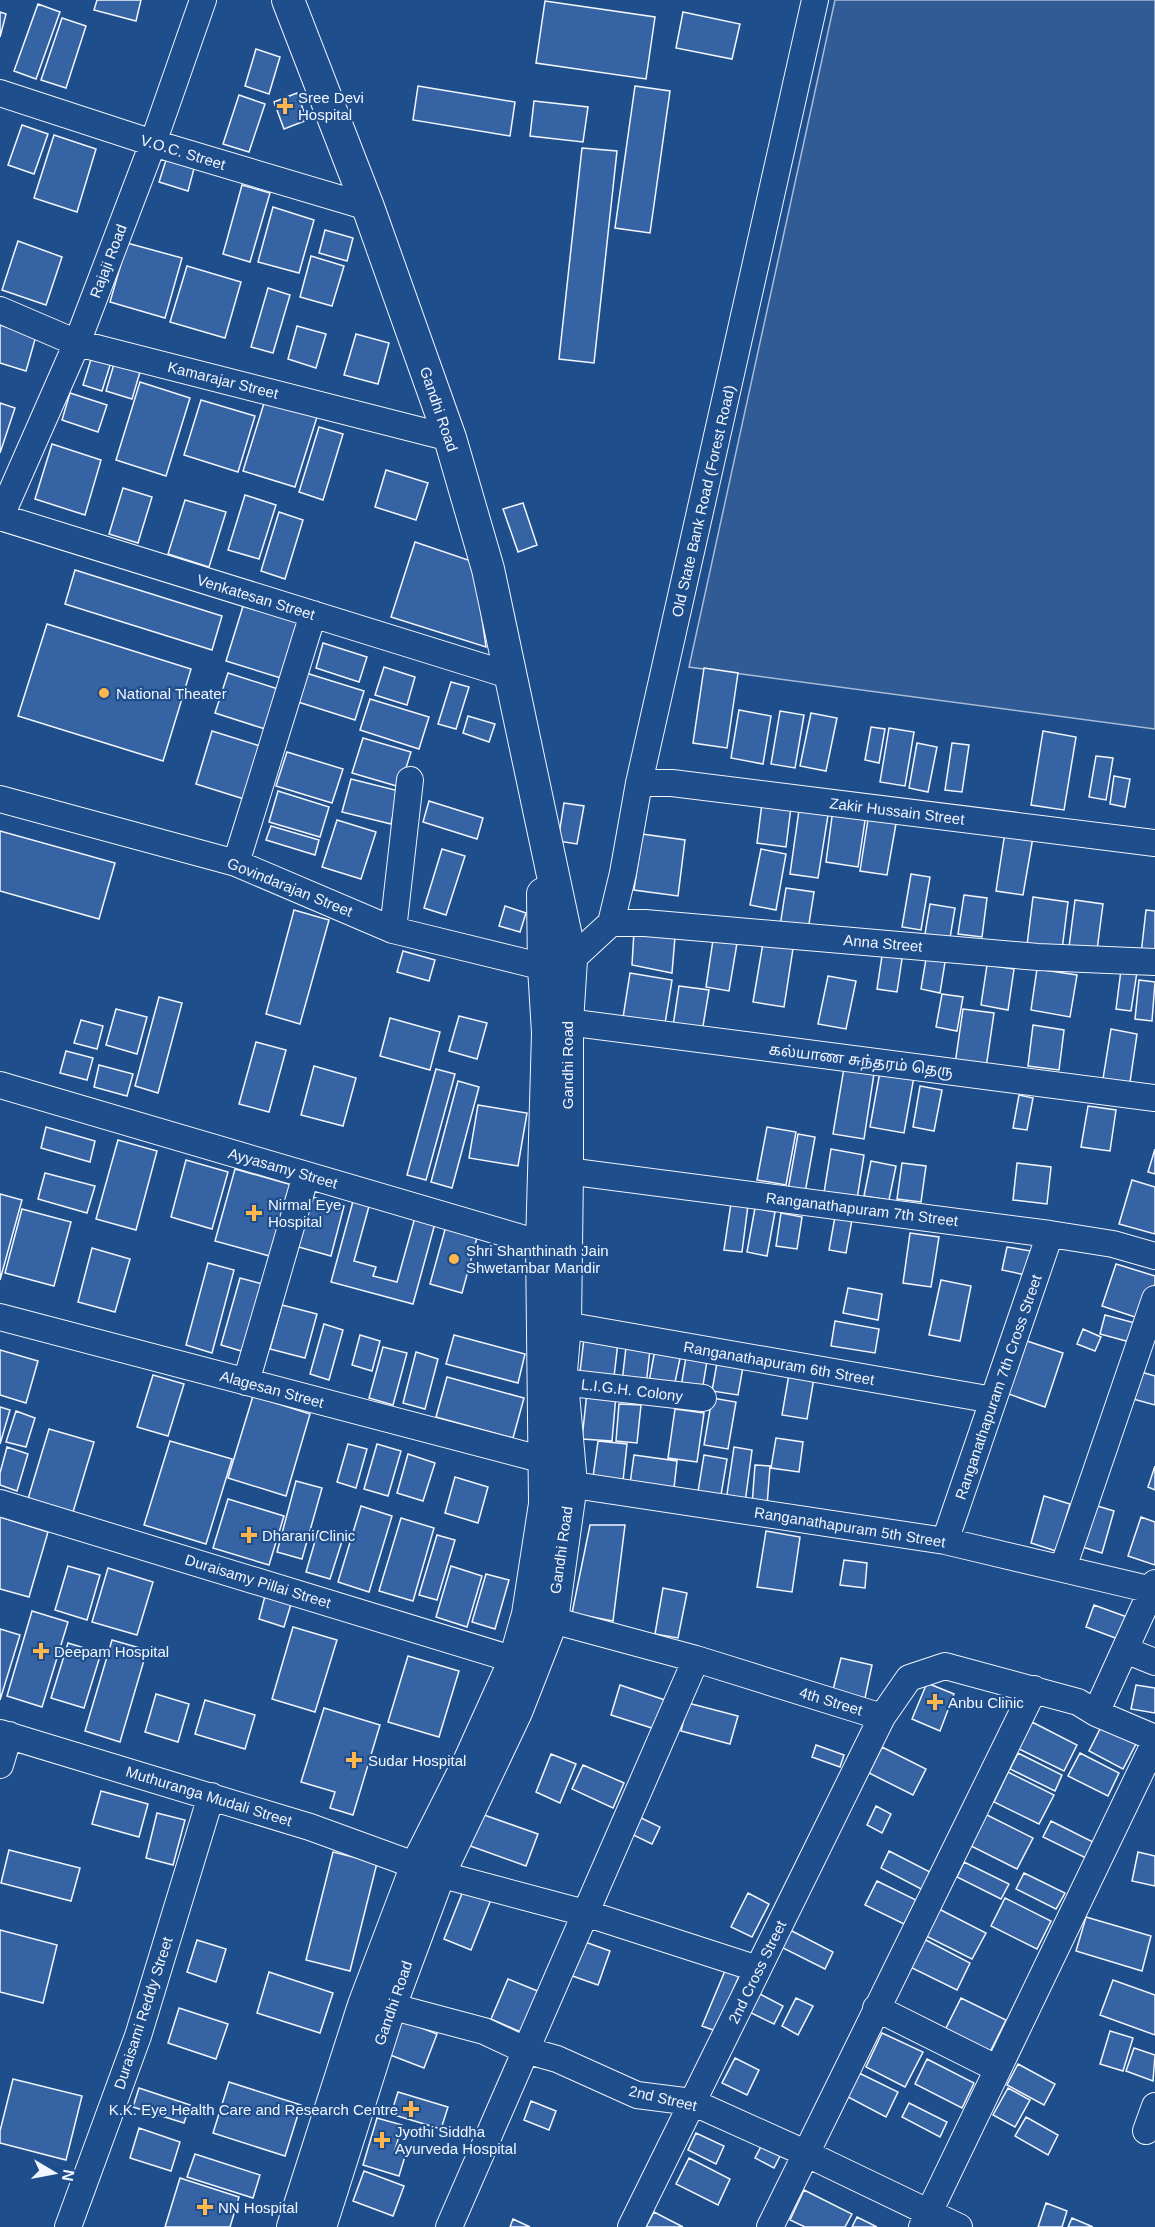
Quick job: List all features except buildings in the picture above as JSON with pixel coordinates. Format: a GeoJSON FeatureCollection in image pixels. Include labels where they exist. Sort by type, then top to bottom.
{"type":"FeatureCollection","features":[{"type":"Feature","properties":{"kind":"main road","name":"Gandhi Road"},"geometry":{"type":"LineString","coordinates":[[288,0],[368,207],[450,438],[488,569],[543,832],[557,963],[567,1022],[567,1171],[554,1245],[565,1325],[562,1382],[553,1475],[545,1504],[528,1614],[515,1660],[468,1762],[428,1869],[390,2006],[320,2227]]}},
{"type":"Feature","properties":{"kind":"main road","name":"Gandhi Road"},"geometry":{"type":"LineString","coordinates":[[293,2227],[364,2005],[428,1869],[516,1712],[552,1620],[554,1245],[548,1033],[557,963]]}},
{"type":"Feature","properties":{"kind":"street","name":"Rajaji Road"},"geometry":{"type":"LineString","coordinates":[[0,517],[77,343],[153,143],[203,0]]}},
{"type":"Feature","properties":{"kind":"street","name":"Old State Bank Road (Forest Road)"},"geometry":{"type":"LineString","coordinates":[[611,923],[623,873],[639,783],[815,0]]}},
{"type":"Feature","properties":{"kind":"street","name":"V.O.C. Street"},"geometry":{"type":"LineString","coordinates":[[0,93],[153,143],[368,207]]}},
{"type":"Feature","properties":{"kind":"street","name":"Kamarajar Street"},"geometry":{"type":"LineString","coordinates":[[0,310],[77,343],[450,438]]}},
{"type":"Feature","properties":{"kind":"street","name":"Venkatesan Street"},"geometry":{"type":"LineString","coordinates":[[0,517],[512,676]]}},
{"type":"Feature","properties":{"kind":"street"},"geometry":{"type":"LineString","coordinates":[[236,863],[313,614]]}},
{"type":"Feature","properties":{"kind":"street"},"geometry":{"type":"LineString","coordinates":[[393,930],[410,780]]}},
{"type":"Feature","properties":{"kind":"street","name":"Zakir Hussain Street"},"geometry":{"type":"LineString","coordinates":[[639,783],[672,783],[1155,843]]}},
{"type":"Feature","properties":{"kind":"street","name":"Govindarajan Street"},"geometry":{"type":"LineString","coordinates":[[0,799],[236,863],[393,930],[557,963]]}},
{"type":"Feature","properties":{"kind":"street"},"geometry":{"type":"LineString","coordinates":[[557,963],[611,923]]}},
{"type":"Feature","properties":{"kind":"street","name":"Anna Street"},"geometry":{"type":"LineString","coordinates":[[611,923],[657,924],[1038,957],[1155,962]]}},
{"type":"Feature","properties":{"kind":"street","name":"கல்யாண சுந்தரம் தெரு"},"geometry":{"type":"LineString","coordinates":[[567,1022],[1155,1098]]}},
{"type":"Feature","properties":{"kind":"street","name":"Ayyasamy Street"},"geometry":{"type":"LineString","coordinates":[[0,1085],[554,1245]]}},
{"type":"Feature","properties":{"kind":"street","name":"Ranganathapuram 7th Street"},"geometry":{"type":"LineString","coordinates":[[567,1171],[1050,1234],[1113,1244],[1155,1256]]}},
{"type":"Feature","properties":{"kind":"street"},"geometry":{"type":"LineString","coordinates":[[246,1382],[306,1175]]}},
{"type":"Feature","properties":{"kind":"street","name":"Ranganathapuram 7th Cross Street"},"geometry":{"type":"LineString","coordinates":[[945,1541],[1050,1234]]}},
{"type":"Feature","properties":{"kind":"street"},"geometry":{"type":"LineString","coordinates":[[1063,1568],[1155,1299]]}},
{"type":"Feature","properties":{"kind":"street","name":"Alagesan Street"},"geometry":{"type":"LineString","coordinates":[[0,1317],[246,1382],[553,1475]]}},
{"type":"Feature","properties":{"kind":"street","name":"Ranganathapuram 6th Street"},"geometry":{"type":"LineString","coordinates":[[565,1325],[993,1400]]}},
{"type":"Feature","properties":{"kind":"street","name":"L.I.G.H. Colony"},"geometry":{"type":"LineString","coordinates":[[562,1382],[703,1398]]}},
{"type":"Feature","properties":{"kind":"street","name":"Ranganathapuram 5th Street"},"geometry":{"type":"LineString","coordinates":[[553,1475],[945,1541],[1154,1587]]}},
{"type":"Feature","properties":{"kind":"street","name":"Duraisamy Pillai Street"},"geometry":{"type":"LineString","coordinates":[[0,1503],[515,1660]]}},
{"type":"Feature","properties":{"kind":"street"},"geometry":{"type":"LineString","coordinates":[[1096,1713],[1154,1587]]}},
{"type":"Feature","properties":{"kind":"street","name":"4th Street"},"geometry":{"type":"LineString","coordinates":[[552,1620],[696,1659],[882,1717],[909,1678],[945,1666],[1078,1701],[1096,1713],[1155,1740]]}},
{"type":"Feature","properties":{"kind":"street"},"geometry":{"type":"LineString","coordinates":[[1125,1650],[1155,1662]]}},
{"type":"Feature","properties":{"kind":"street"},"geometry":{"type":"LineString","coordinates":[[449,2227],[696,1659]]}},
{"type":"Feature","properties":{"kind":"street"},"geometry":{"type":"LineString","coordinates":[[770,2227],[1034,1689]]}},
{"type":"Feature","properties":{"kind":"street","name":"2nd Cross Street"},"geometry":{"type":"LineString","coordinates":[[631,2227],[882,1717]]}},
{"type":"Feature","properties":{"kind":"street"},"geometry":{"type":"LineString","coordinates":[[0,1765],[4,1734]]}},
{"type":"Feature","properties":{"kind":"street","name":"Muthuranga Mudali Street"},"geometry":{"type":"LineString","coordinates":[[4,1734],[310,1827],[428,1869],[585,1912],[758,1969]]}},
{"type":"Feature","properties":{"kind":"street"},"geometry":{"type":"LineString","coordinates":[[925,2220],[1155,1740]]}},
{"type":"Feature","properties":{"kind":"street","name":"Duraisami Reddy Street"},"geometry":{"type":"LineString","coordinates":[[68,2227],[138,2036],[212,1796]]}},
{"type":"Feature","properties":{"kind":"street","name":"2nd Street"},"geometry":{"type":"LineString","coordinates":[[390,2006],[484,2031],[525,2050],[557,2059],[637,2095],[692,2102],[805,2153],[925,2220],[959,2227]]}},
{"type":"Feature","properties":{"kind":"street"},"geometry":{"type":"LineString","coordinates":[[876,2008],[998,2069]]}},
{"type":"Feature","properties":{"kind":"street"},"geometry":{"type":"LineString","coordinates":[[1146,2131],[1155,2106]]}},
{"type":"Feature","properties":{"kind":"shaded area"},"geometry":{"type":"Polygon","coordinates":[[[835,0],[1155,0],[1155,729],[689,667],[835,0]]]}},
{"type":"Feature","properties":{"kind":"place","name":"Sree Devi Hospital"},"geometry":{"type":"Point","coordinates":[285,106]}},
{"type":"Feature","properties":{"kind":"place","name":"National Theater"},"geometry":{"type":"Point","coordinates":[104,693]}},
{"type":"Feature","properties":{"kind":"place","name":"Nirmal Eye Hospital"},"geometry":{"type":"Point","coordinates":[254,1213]}},
{"type":"Feature","properties":{"kind":"place","name":"Shri Shanthinath Jain Shwetambar Mandir"},"geometry":{"type":"Point","coordinates":[454,1259]}},
{"type":"Feature","properties":{"kind":"place","name":"Dharani Clinic"},"geometry":{"type":"Point","coordinates":[249,1535]}},
{"type":"Feature","properties":{"kind":"place","name":"Deepam Hospital"},"geometry":{"type":"Point","coordinates":[41,1651]}},
{"type":"Feature","properties":{"kind":"place","name":"Anbu Clinic"},"geometry":{"type":"Point","coordinates":[935,1702]}},
{"type":"Feature","properties":{"kind":"place","name":"Sudar Hospital"},"geometry":{"type":"Point","coordinates":[354,1760]}},
{"type":"Feature","properties":{"kind":"place","name":"K.K. Eye Health Care and Research Centre"},"geometry":{"type":"Point","coordinates":[411,2109]}},
{"type":"Feature","properties":{"kind":"place","name":"Jyothi Siddha Ayurveda Hospital"},"geometry":{"type":"Point","coordinates":[382,2140]}},
{"type":"Feature","properties":{"kind":"place","name":"NN Hospital"},"geometry":{"type":"Point","coordinates":[205,2207]}}]}
